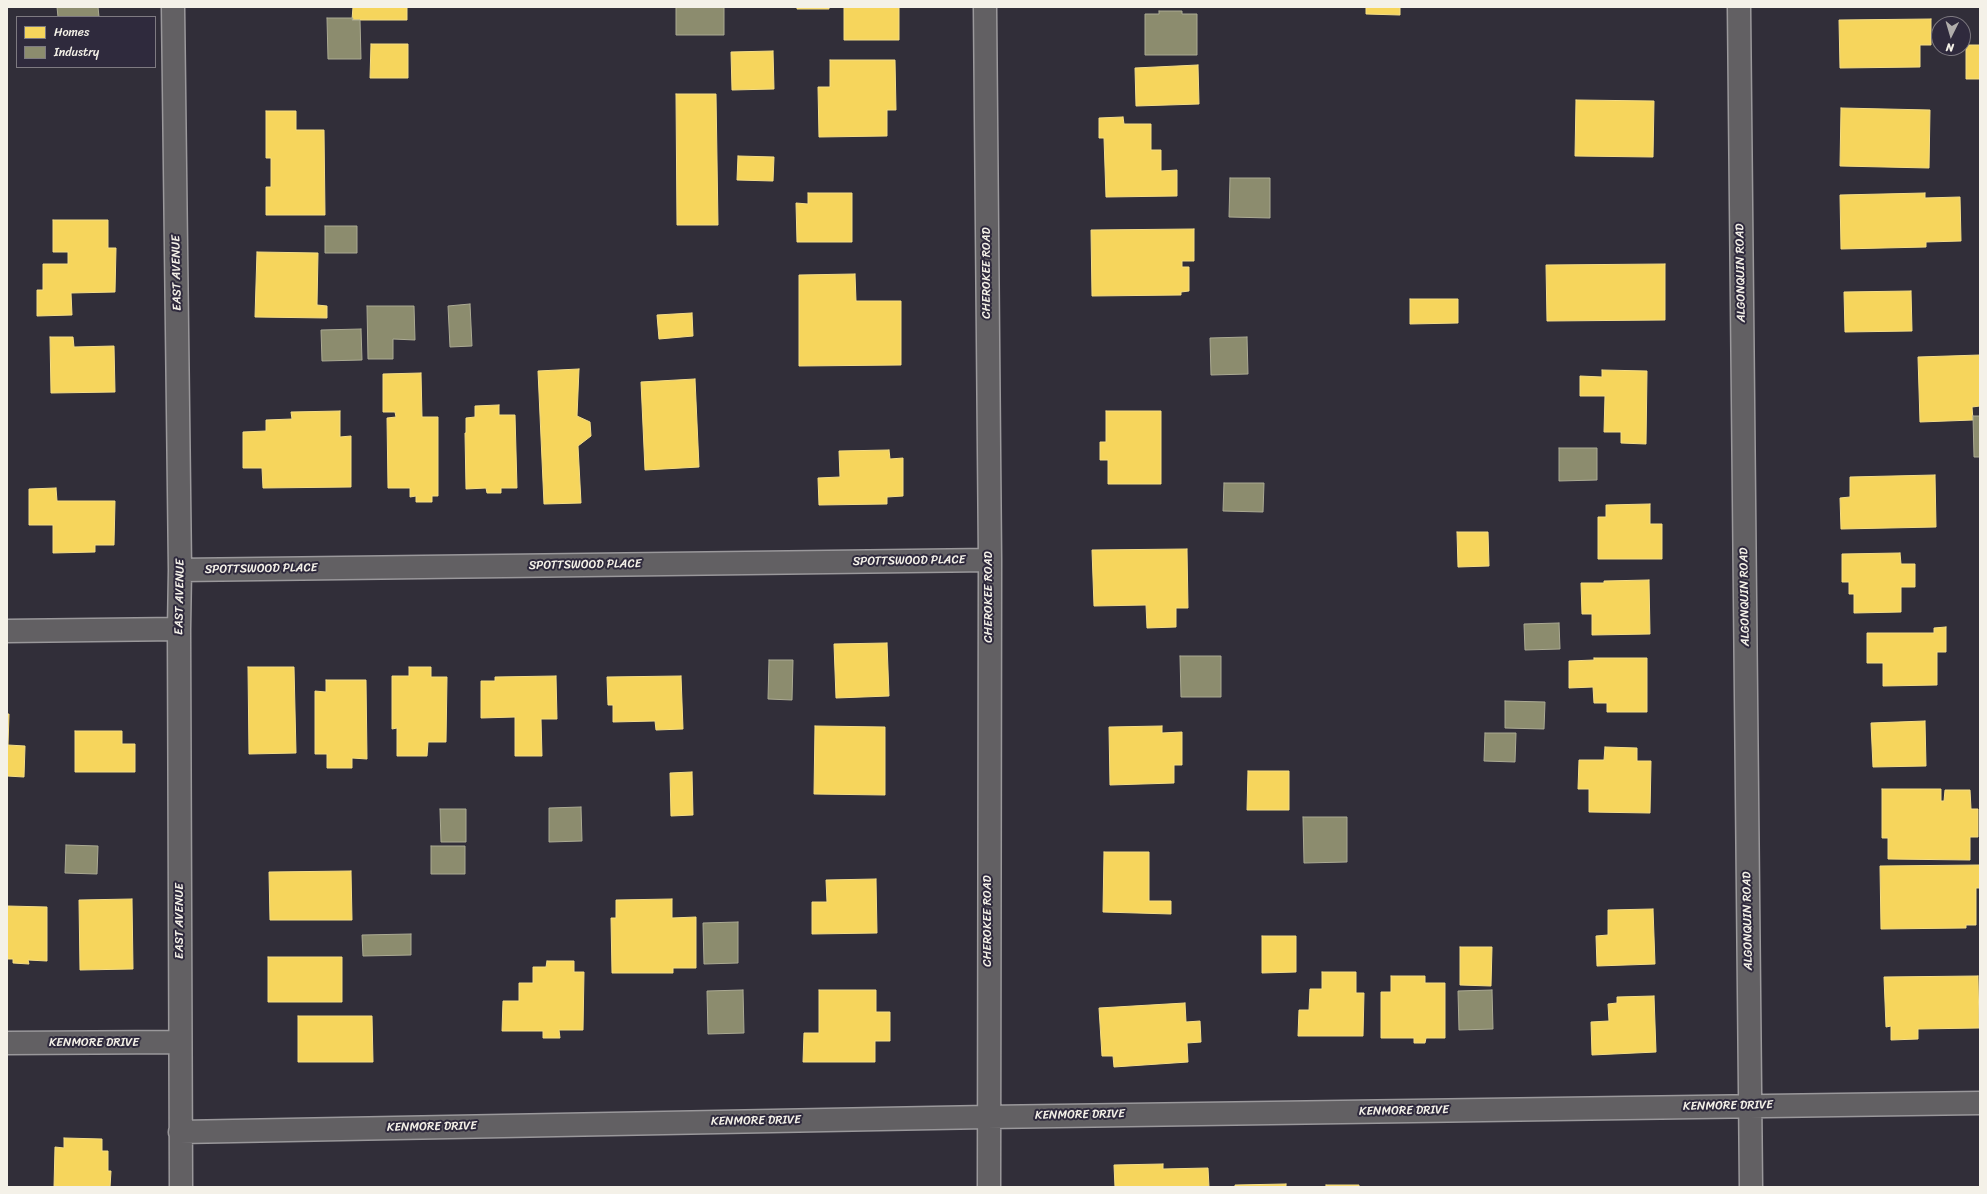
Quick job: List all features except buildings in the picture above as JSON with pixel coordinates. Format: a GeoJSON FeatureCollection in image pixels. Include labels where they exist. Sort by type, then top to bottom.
{"type":"FeatureCollection","features":[{"type":"Feature","properties":{"kind":"street","name":"EAST AVENUE"},"geometry":{"type":"LineString","coordinates":[[173,7],[180,570],[181,1187]]}},
{"type":"Feature","properties":{"kind":"street","name":"CHEROKEE ROAD"},"geometry":{"type":"LineString","coordinates":[[985,7],[990,560],[987,1117],[988,1187]]}},
{"type":"Feature","properties":{"kind":"street","name":"ALGONQUIN ROAD"},"geometry":{"type":"LineString","coordinates":[[1739,7],[1751,1187]]}},
{"type":"Feature","properties":{"kind":"street","name":"SPOTTSWOOD PLACE"},"geometry":{"type":"LineString","coordinates":[[180,570],[990,560]]}},
{"type":"Feature","properties":{"kind":"street"},"geometry":{"type":"LineString","coordinates":[[7,631],[179,629]]}},
{"type":"Feature","properties":{"kind":"street","name":"KENMORE DRIVE"},"geometry":{"type":"LineString","coordinates":[[7,1043],[180,1042]]}},
{"type":"Feature","properties":{"kind":"street","name":"KENMORE DRIVE"},"geometry":{"type":"LineString","coordinates":[[180,1132],[987,1117],[1980,1103]]}}]}
